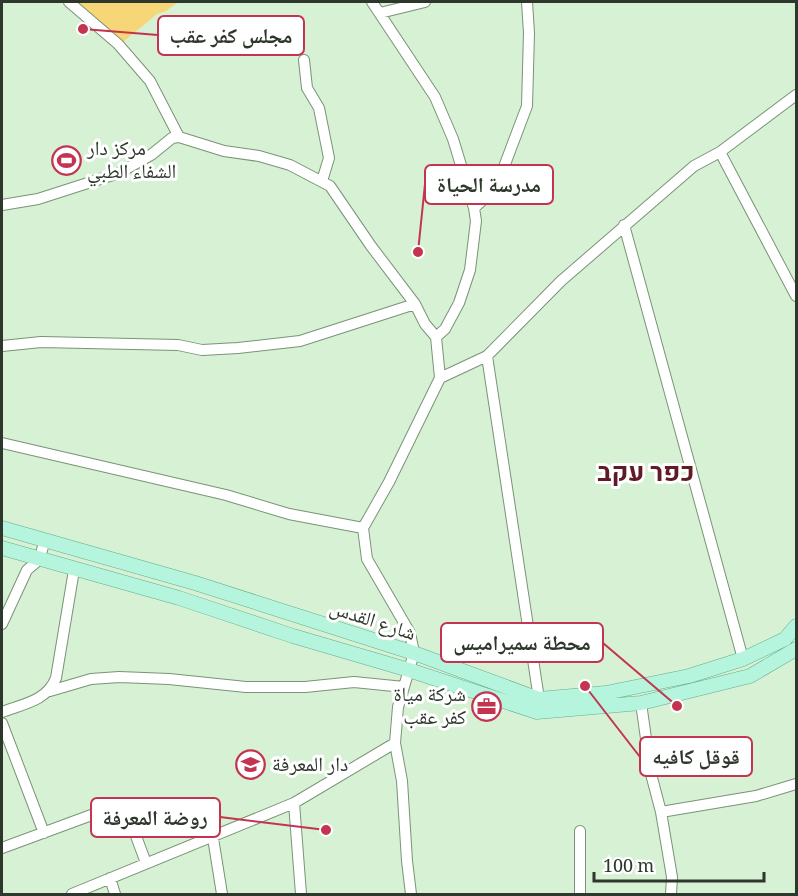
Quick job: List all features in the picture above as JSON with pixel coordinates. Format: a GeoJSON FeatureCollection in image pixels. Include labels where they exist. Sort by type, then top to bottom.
{"type":"FeatureCollection","features":[{"type":"Feature","properties":{"kind":"main road","name":"شارع القدس"},"geometry":{"type":"LineString","coordinates":[[2,528],[195,583],[414,653],[539,699],[606,693],[689,676],[743,659],[785,639],[796,626]]}},
{"type":"Feature","properties":{"kind":"main road","name":"شارع القدس"},"geometry":{"type":"LineString","coordinates":[[2,548],[179,598],[537,712],[640,703],[750,676],[796,650]]}},
{"type":"Feature","properties":{"kind":"street"},"geometry":{"type":"LineString","coordinates":[[69,2],[118,44],[150,81],[179,137]]}},
{"type":"Feature","properties":{"kind":"street"},"geometry":{"type":"LineString","coordinates":[[372,2],[435,97],[453,139],[474,208],[476,220],[470,270],[459,303],[445,329],[436,337]]}},
{"type":"Feature","properties":{"kind":"street"},"geometry":{"type":"LineString","coordinates":[[380,13],[425,2]]}},
{"type":"Feature","properties":{"kind":"street"},"geometry":{"type":"LineString","coordinates":[[474,208],[496,188],[527,106],[529,38],[527,2]]}},
{"type":"Feature","properties":{"kind":"street"},"geometry":{"type":"LineString","coordinates":[[304,60],[307,88],[319,108],[329,158],[322,181]]}},
{"type":"Feature","properties":{"kind":"street"},"geometry":{"type":"LineString","coordinates":[[440,378],[487,356],[561,281],[624,225],[694,166],[720,152],[796,95]]}},
{"type":"Feature","properties":{"kind":"street"},"geometry":{"type":"LineString","coordinates":[[2,205],[38,199],[119,173],[151,155],[172,138],[179,137],[224,152],[259,156],[290,165],[330,186],[436,337],[440,378],[389,482],[363,528],[367,559],[410,633],[414,653],[398,707],[395,743],[402,780],[406,861],[411,894]]}},
{"type":"Feature","properties":{"kind":"street"},"geometry":{"type":"LineString","coordinates":[[720,152],[796,296]]}},
{"type":"Feature","properties":{"kind":"street"},"geometry":{"type":"LineString","coordinates":[[624,225],[743,659]]}},
{"type":"Feature","properties":{"kind":"street"},"geometry":{"type":"LineString","coordinates":[[2,346],[41,342],[178,345],[202,350],[238,348],[300,341],[415,304]]}},
{"type":"Feature","properties":{"kind":"street"},"geometry":{"type":"LineString","coordinates":[[487,356],[539,699]]}},
{"type":"Feature","properties":{"kind":"street"},"geometry":{"type":"LineString","coordinates":[[2,443],[226,495],[289,514],[363,528]]}},
{"type":"Feature","properties":{"kind":"street"},"geometry":{"type":"LineString","coordinates":[[2,624],[27,570],[39,560],[45,540]]}},
{"type":"Feature","properties":{"kind":"street"},"geometry":{"type":"LineString","coordinates":[[50,691],[56,678],[74,570]]}},
{"type":"Feature","properties":{"kind":"street"},"geometry":{"type":"LineString","coordinates":[[2,712],[50,691],[91,679],[119,677],[169,679],[246,687],[305,687],[354,682],[404,687]]}},
{"type":"Feature","properties":{"kind":"street"},"geometry":{"type":"LineString","coordinates":[[640,703],[651,774],[661,812],[672,877],[671,894]]}},
{"type":"Feature","properties":{"kind":"street"},"geometry":{"type":"LineString","coordinates":[[2,723],[44,833]]}},
{"type":"Feature","properties":{"kind":"street"},"geometry":{"type":"LineString","coordinates":[[72,894],[294,803],[395,743]]}},
{"type":"Feature","properties":{"kind":"street"},"geometry":{"type":"LineString","coordinates":[[661,812],[756,796],[796,784]]}},
{"type":"Feature","properties":{"kind":"street"},"geometry":{"type":"LineString","coordinates":[[294,803],[301,894]]}},
{"type":"Feature","properties":{"kind":"street"},"geometry":{"type":"LineString","coordinates":[[2,848],[105,810],[118,809],[130,820],[146,863]]}},
{"type":"Feature","properties":{"kind":"street"},"geometry":{"type":"LineString","coordinates":[[580,831],[580,894]]}},
{"type":"Feature","properties":{"kind":"street"},"geometry":{"type":"LineString","coordinates":[[213,838],[222,894]]}},
{"type":"Feature","properties":{"kind":"street"},"geometry":{"type":"LineString","coordinates":[[110,878],[114,894]]}},
{"type":"Feature","properties":{"kind":"shaded area"},"geometry":{"type":"Polygon","coordinates":[[[78,2],[178,2],[166,11],[157,14],[123,42],[78,2]]]}},
{"type":"Feature","properties":{"kind":"place","name":"مجلس كفر عقب"},"geometry":{"type":"Point","coordinates":[83,29]}},
{"type":"Feature","properties":{"kind":"place","name":"مركز دار الشفاء الطبي"},"geometry":{"type":"Point","coordinates":[66,160]}},
{"type":"Feature","properties":{"kind":"place","name":"مدرسة الحياة"},"geometry":{"type":"Point","coordinates":[418,252]}},
{"type":"Feature","properties":{"kind":"place","name":"قوقل كافيه"},"geometry":{"type":"Point","coordinates":[585,686]}},
{"type":"Feature","properties":{"kind":"place","name":"شركة مياة كفر عقب"},"geometry":{"type":"Point","coordinates":[487,706]}},
{"type":"Feature","properties":{"kind":"place","name":"محطة سميراميس"},"geometry":{"type":"Point","coordinates":[677,706]}},
{"type":"Feature","properties":{"kind":"place","name":"دار المعرفة"},"geometry":{"type":"Point","coordinates":[251,764]}},
{"type":"Feature","properties":{"kind":"place","name":"روضة المعرفة"},"geometry":{"type":"Point","coordinates":[326,830]}},
{"type":"Feature","properties":{"kind":"district","name":"כפר עקב"},"geometry":{"type":"Point","coordinates":[646,472]}}]}
